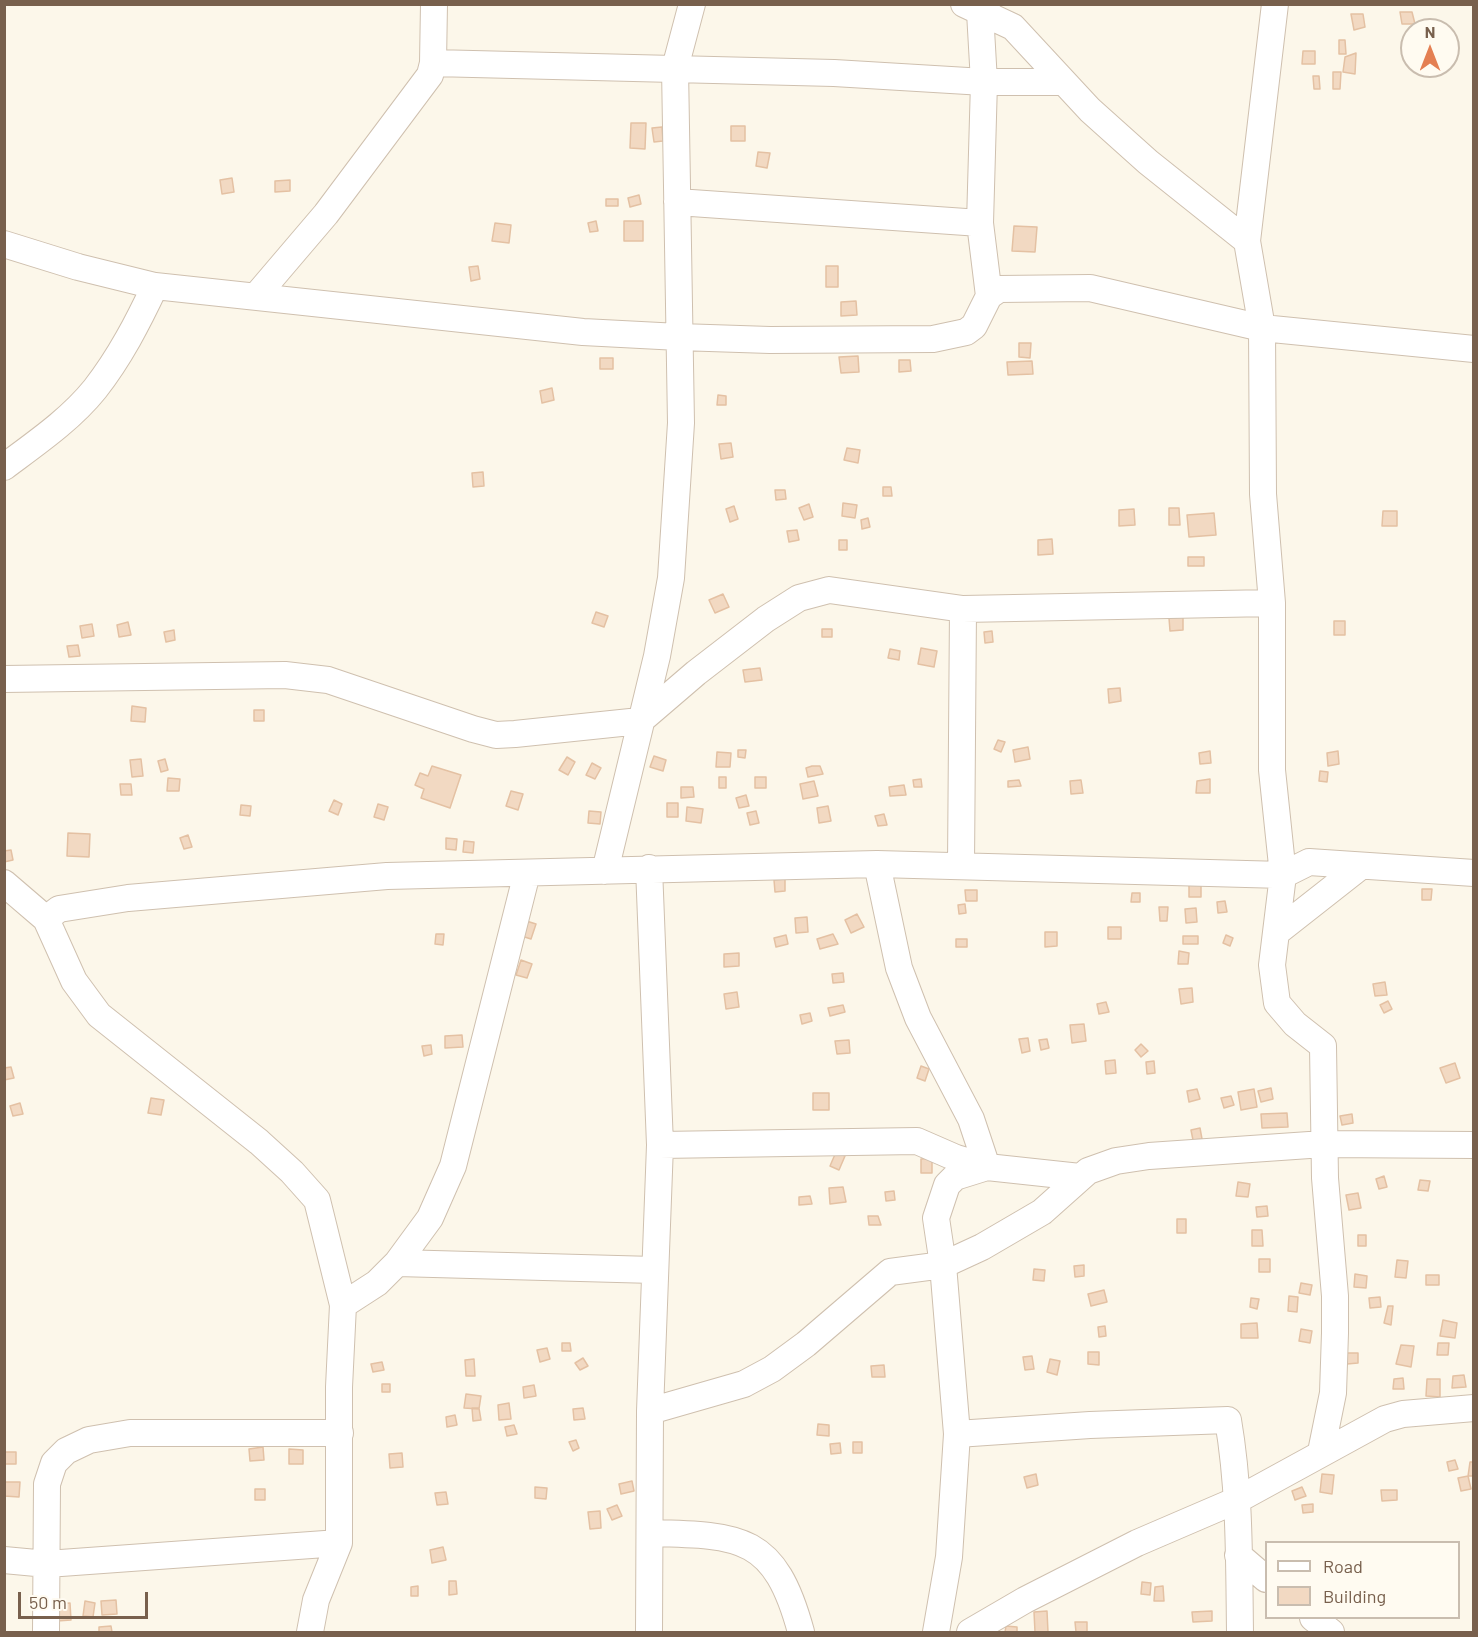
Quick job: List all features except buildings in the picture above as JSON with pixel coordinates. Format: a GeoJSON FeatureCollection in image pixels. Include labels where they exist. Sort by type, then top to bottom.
{"type":"FeatureCollection","features":[{"type":"Feature","properties":{"kind":"street"},"geometry":{"type":"LineString","coordinates":[[257,295],[359,170],[430,75],[433,63],[434,4]]}},
{"type":"Feature","properties":{"kind":"street"},"geometry":{"type":"LineString","coordinates":[[605,871],[657,656],[671,578],[681,423],[675,68],[693,4]]}},
{"type":"Feature","properties":{"kind":"street"},"geometry":{"type":"LineString","coordinates":[[1275,4],[1247,241],[1262,328],[1263,495],[1272,603],[1272,770],[1283,875],[1272,965],[1277,1003],[1295,1024],[1323,1046],[1326,1200],[1335,1296],[1335,1333],[1333,1394],[1321,1452]]}},
{"type":"Feature","properties":{"kind":"street"},"geometry":{"type":"LineString","coordinates":[[977,7],[1013,27],[1063,82],[1148,162],[1247,241]]}},
{"type":"Feature","properties":{"kind":"street"},"geometry":{"type":"LineString","coordinates":[[4,244],[78,267],[155,286],[257,295],[583,332],[782,340],[933,339],[966,332],[974,326],[989,296],[980,223],[984,82],[977,7]]}},
{"type":"Feature","properties":{"kind":"street"},"geometry":{"type":"LineString","coordinates":[[433,63],[834,73],[984,82],[1063,82]]}},
{"type":"Feature","properties":{"kind":"street"},"geometry":{"type":"LineString","coordinates":[[677,202],[980,223]]}},
{"type":"Feature","properties":{"kind":"street"},"geometry":{"type":"LineString","coordinates":[[4,467],[56,428],[94,390],[133,332],[155,286]]}},
{"type":"Feature","properties":{"kind":"street"},"geometry":{"type":"LineString","coordinates":[[989,296],[1006,288],[1090,288],[1262,328],[1473,350]]}},
{"type":"Feature","properties":{"kind":"street"},"geometry":{"type":"LineString","coordinates":[[4,679],[285,675],[328,680],[496,735],[640,721],[696,673],[766,619],[799,598],[829,590],[963,609],[1272,603]]}},
{"type":"Feature","properties":{"kind":"street"},"geometry":{"type":"LineString","coordinates":[[961,865],[963,609]]}},
{"type":"Feature","properties":{"kind":"street"},"geometry":{"type":"LineString","coordinates":[[46,919],[59,909],[128,898],[387,876],[877,864],[1283,875],[1309,862],[1473,873]]}},
{"type":"Feature","properties":{"kind":"street"},"geometry":{"type":"LineString","coordinates":[[877,864],[899,968],[922,1027],[972,1119],[987,1167]]}},
{"type":"Feature","properties":{"kind":"street"},"geometry":{"type":"LineString","coordinates":[[1277,932],[1361,866]]}},
{"type":"Feature","properties":{"kind":"street"},"geometry":{"type":"LineString","coordinates":[[649,868],[660,1145],[654,1270],[649,1632]]}},
{"type":"Feature","properties":{"kind":"street"},"geometry":{"type":"LineString","coordinates":[[343,1305],[377,1283],[397,1263],[430,1218],[453,1166],[527,873]]}},
{"type":"Feature","properties":{"kind":"street"},"geometry":{"type":"LineString","coordinates":[[4,883],[46,919],[74,981],[99,1015],[259,1142],[310,1189],[321,1209],[343,1305],[339,1387],[339,1543],[316,1600],[310,1632]]}},
{"type":"Feature","properties":{"kind":"street"},"geometry":{"type":"LineString","coordinates":[[660,1145],[917,1141],[956,1158],[987,1167],[1080,1177]]}},
{"type":"Feature","properties":{"kind":"street"},"geometry":{"type":"LineString","coordinates":[[651,1411],[744,1384],[772,1369],[890,1272],[943,1265],[982,1247],[1042,1212],[1088,1171],[1116,1161],[1149,1156],[1324,1144],[1473,1145]]}},
{"type":"Feature","properties":{"kind":"street"},"geometry":{"type":"LineString","coordinates":[[936,1632],[949,1557],[957,1434],[943,1265],[936,1218],[947,1185],[955,1177],[987,1167]]}},
{"type":"Feature","properties":{"kind":"street"},"geometry":{"type":"LineString","coordinates":[[397,1263],[654,1270]]}},
{"type":"Feature","properties":{"kind":"street"},"geometry":{"type":"LineString","coordinates":[[970,1632],[1025,1600],[1137,1543],[1237,1500],[1385,1419],[1403,1414],[1473,1408]]}},
{"type":"Feature","properties":{"kind":"street"},"geometry":{"type":"LineString","coordinates":[[957,1434],[1090,1425],[1228,1420],[1235,1460],[1240,1632]]}},
{"type":"Feature","properties":{"kind":"street"},"geometry":{"type":"LineString","coordinates":[[46,1632],[47,1484],[54,1463],[66,1451],[89,1440],[130,1433],[340,1433]]}},
{"type":"Feature","properties":{"kind":"street"},"geometry":{"type":"LineString","coordinates":[[651,1533],[714,1534],[745,1544],[765,1555],[779,1575],[801,1632]]}},
{"type":"Feature","properties":{"kind":"street"},"geometry":{"type":"LineString","coordinates":[[4,1560],[47,1564],[339,1543]]}},
{"type":"Feature","properties":{"kind":"street"},"geometry":{"type":"LineString","coordinates":[[1238,1555],[1265,1578]]}},
{"type":"Feature","properties":{"kind":"street"},"geometry":{"type":"LineString","coordinates":[[1315,1619],[1331,1632]]}}]}
